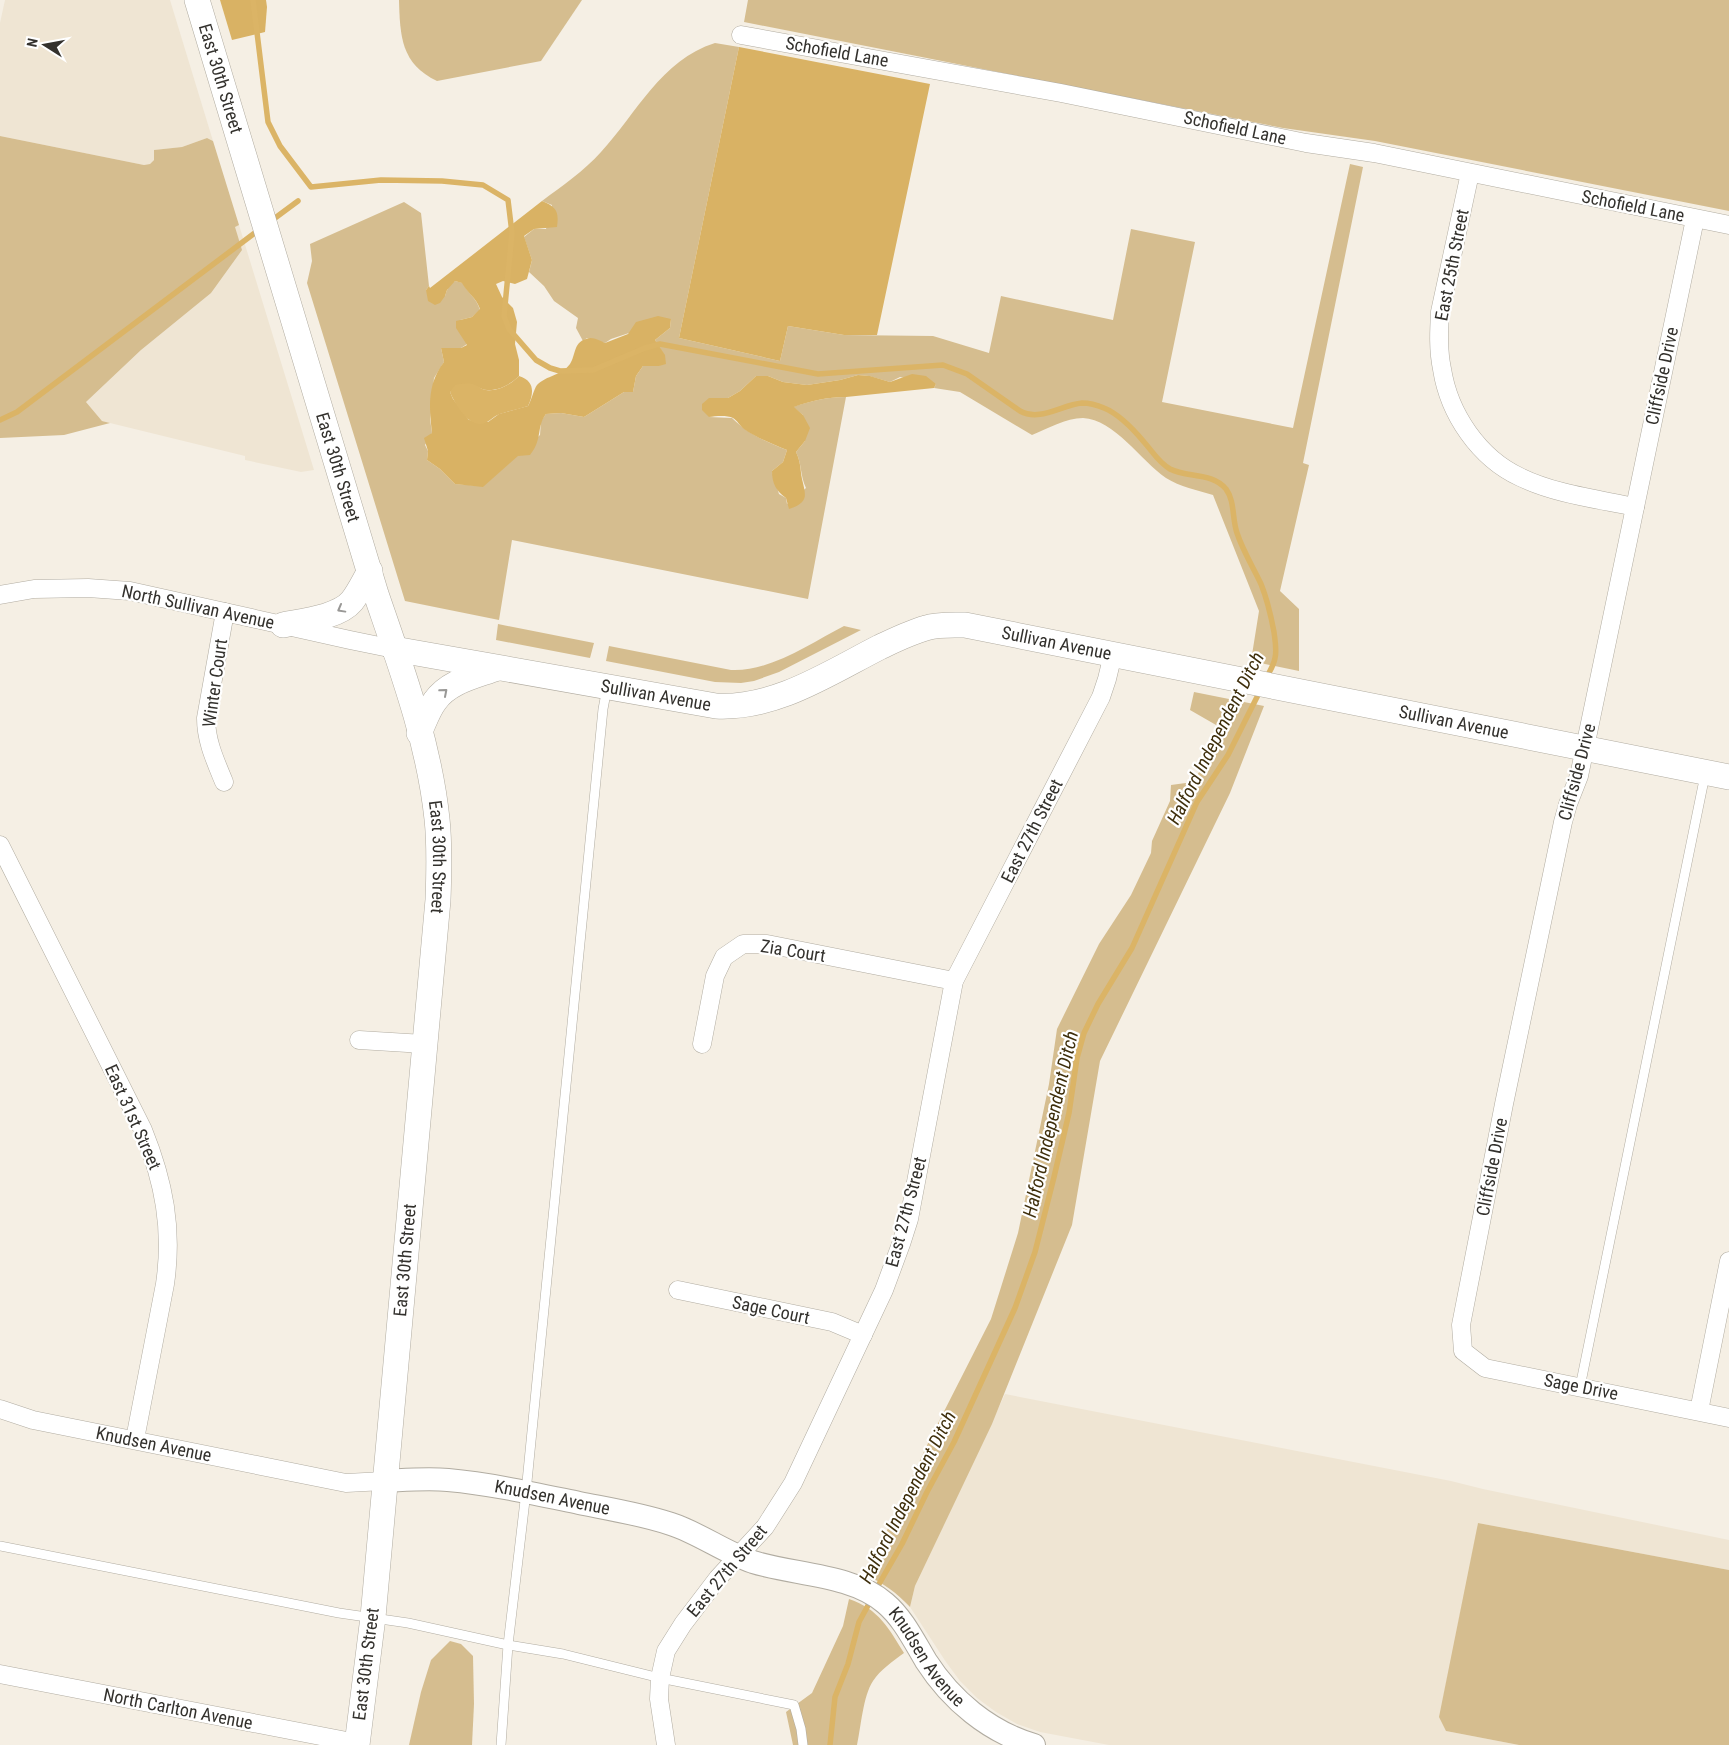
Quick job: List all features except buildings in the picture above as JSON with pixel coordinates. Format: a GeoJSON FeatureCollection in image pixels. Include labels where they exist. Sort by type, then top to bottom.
{"type":"FeatureCollection","features":[{"type":"Feature","properties":{"kind":"main road","name":"East 30th Street"},"geometry":{"type":"LineString","coordinates":[[197,0],[419,733],[433,791],[439,849],[438,900],[373,1617],[357,1744]]}},
{"type":"Feature","properties":{"kind":"main road"},"geometry":{"type":"LineString","coordinates":[[283,625],[332,613],[344,608],[351,602],[370,571]]}},
{"type":"Feature","properties":{"kind":"main road","name":"Sullivan Avenue"},"geometry":{"type":"LineString","coordinates":[[394,649],[716,706],[746,706],[786,694],[891,642],[926,628],[965,625],[1717,775]]}},
{"type":"Feature","properties":{"kind":"main road"},"geometry":{"type":"LineString","coordinates":[[419,733],[435,702],[444,691],[456,683],[499,668]]}},
{"type":"Feature","properties":{"kind":"street","name":"Schofield Lane"},"geometry":{"type":"LineString","coordinates":[[741,35],[1061,93],[1306,143],[1374,153],[1729,225]]}},
{"type":"Feature","properties":{"kind":"street","name":"East 25th Street"},"geometry":{"type":"LineString","coordinates":[[1470,173],[1440,312],[1439,332],[1442,370],[1447,392],[1459,417],[1471,437],[1484,451],[1518,477],[1558,491],[1635,508]]}},
{"type":"Feature","properties":{"kind":"street","name":"Cliffside Drive"},"geometry":{"type":"LineString","coordinates":[[1461,1325],[1504,1104],[1563,822],[1579,776],[1695,219]]}},
{"type":"Feature","properties":{"kind":"street","name":"North Sullivan Avenue"},"geometry":{"type":"LineString","coordinates":[[0,595],[34,589],[88,588],[130,591],[394,649]]}},
{"type":"Feature","properties":{"kind":"street","name":"Winter Court"},"geometry":{"type":"LineString","coordinates":[[224,782],[212,752],[206,728],[206,718],[225,612]]}},
{"type":"Feature","properties":{"kind":"street","name":"East 27th Street"},"geometry":{"type":"LineString","coordinates":[[666,1745],[659,1699],[660,1678],[666,1650],[678,1630],[718,1578],[765,1526],[793,1484],[863,1335],[894,1264],[908,1219],[954,981],[1101,697],[1113,654]]}},
{"type":"Feature","properties":{"kind":"street","name":"East 31st Street"},"geometry":{"type":"LineString","coordinates":[[0,845],[143,1130],[160,1179],[169,1234],[169,1259],[134,1439]]}},
{"type":"Feature","properties":{"kind":"street","name":"Zia Court"},"geometry":{"type":"LineString","coordinates":[[702,1044],[715,976],[724,957],[742,944],[767,944],[954,981]]}},
{"type":"Feature","properties":{"kind":"street"},"geometry":{"type":"LineString","coordinates":[[359,1040],[424,1044]]}},
{"type":"Feature","properties":{"kind":"street"},"geometry":{"type":"LineString","coordinates":[[1699,1411],[1729,1261]]}},
{"type":"Feature","properties":{"kind":"street","name":"Sage Court"},"geometry":{"type":"LineString","coordinates":[[678,1290],[832,1322],[863,1335]]}},
{"type":"Feature","properties":{"kind":"street","name":"Sage Drive"},"geometry":{"type":"LineString","coordinates":[[1461,1325],[1463,1351],[1485,1368],[1729,1418]]}},
{"type":"Feature","properties":{"kind":"street","name":"Knudsen Avenue"},"geometry":{"type":"LineString","coordinates":[[0,1409],[33,1420],[346,1483],[421,1479],[478,1483],[623,1512],[670,1524],[738,1556],[776,1568],[841,1582],[875,1595],[895,1612],[931,1668],[955,1697],[968,1709],[1005,1734],[1034,1745]]}},
{"type":"Feature","properties":{"kind":"street","name":"North Carlton Avenue"},"geometry":{"type":"LineString","coordinates":[[0,1674],[357,1744]]}},
{"type":"Feature","properties":{"kind":"lane"},"geometry":{"type":"LineString","coordinates":[[501,1745],[508,1645],[526,1492],[602,718],[607,687]]}},
{"type":"Feature","properties":{"kind":"lane"},"geometry":{"type":"LineString","coordinates":[[1580,1387],[1717,775]]}},
{"type":"Feature","properties":{"kind":"lane"},"geometry":{"type":"LineString","coordinates":[[0,1546],[339,1613],[408,1623],[508,1645],[563,1654],[660,1678],[794,1705],[801,1729],[803,1745]]}},
{"type":"Feature","properties":{"kind":"shaded area"},"geometry":{"type":"Polygon","coordinates":[[[5,0],[170,0],[213,141],[207,138],[182,147],[155,150],[154,160],[150,164],[144,165],[0,136],[0,23],[5,0]]]}},
{"type":"Feature","properties":{"kind":"shaded area"},"geometry":{"type":"Polygon","coordinates":[[[220,0],[266,0],[265,32],[232,40],[220,0]]]}},
{"type":"Feature","properties":{"kind":"shaded area"},"geometry":{"type":"Polygon","coordinates":[[[399,0],[582,0],[541,61],[437,81],[425,74],[409,57],[402,37],[399,0]]]}},
{"type":"Feature","properties":{"kind":"shaded area"},"geometry":{"type":"Polygon","coordinates":[[[748,0],[1729,0],[1729,211],[1375,141],[1283,128],[744,22],[748,0]]]}},
{"type":"Feature","properties":{"kind":"shaded area"},"geometry":{"type":"Polygon","coordinates":[[[715,43],[739,47],[679,338],[780,361],[788,326],[844,335],[933,336],[989,353],[1001,296],[1113,320],[1131,229],[1195,242],[1162,402],[1293,428],[1350,164],[1363,167],[1303,463],[1309,465],[1280,591],[1299,609],[1299,671],[1251,661],[1259,611],[1213,495],[1183,486],[1166,478],[1116,433],[1106,425],[1094,420],[1077,418],[1032,435],[960,392],[934,388],[936,384],[900,377],[890,382],[858,375],[807,385],[783,382],[768,376],[756,376],[740,391],[728,398],[709,398],[709,417],[732,418],[744,429],[787,450],[783,462],[772,471],[779,494],[786,498],[787,504],[806,488],[796,452],[805,441],[803,415],[793,407],[819,400],[846,397],[808,599],[512,540],[499,620],[405,601],[307,283],[312,261],[310,244],[404,202],[421,213],[429,286],[426,290],[445,296],[448,287],[453,282],[463,283],[480,310],[472,317],[460,320],[467,344],[461,348],[441,348],[444,362],[434,378],[430,419],[432,433],[425,445],[428,451],[427,460],[440,469],[455,484],[483,486],[540,435],[541,421],[546,414],[561,413],[584,417],[624,392],[633,392],[636,376],[643,366],[659,366],[664,355],[655,340],[670,328],[671,319],[611,339],[605,343],[587,338],[583,341],[576,328],[578,318],[554,301],[544,286],[529,272],[532,260],[524,237],[534,229],[546,229],[552,205],[542,201],[573,178],[594,159],[614,137],[651,89],[679,62],[696,51],[715,43]]]}},
{"type":"Feature","properties":{"kind":"shaded area"},"geometry":{"type":"Polygon","coordinates":[[[739,47],[930,84],[877,335],[844,335],[788,326],[780,361],[679,338],[739,47]]]}},
{"type":"Feature","properties":{"kind":"shaded area"},"geometry":{"type":"Polygon","coordinates":[[[0,136],[144,165],[150,164],[154,160],[154,150],[182,147],[207,138],[213,141],[239,225],[235,227],[242,250],[211,293],[141,350],[86,402],[102,421],[110,423],[64,435],[0,438],[0,136]]]}},
{"type":"Feature","properties":{"kind":"shaded area"},"geometry":{"type":"Polygon","coordinates":[[[542,201],[551,205],[556,211],[558,217],[557,227],[534,229],[524,236],[532,260],[527,279],[515,284],[503,281],[496,284],[502,297],[513,308],[517,322],[515,344],[519,360],[519,376],[509,384],[491,390],[484,390],[471,384],[463,385],[450,392],[453,399],[469,420],[488,422],[499,414],[528,406],[537,385],[570,364],[579,343],[588,338],[593,338],[605,343],[628,334],[636,322],[658,316],[671,319],[670,328],[655,340],[665,355],[666,364],[643,366],[636,376],[633,392],[624,392],[584,417],[561,413],[546,414],[541,424],[537,444],[530,455],[518,456],[483,487],[455,484],[440,469],[427,460],[428,451],[424,438],[432,433],[430,396],[438,370],[444,362],[441,348],[461,348],[467,345],[456,328],[456,321],[472,317],[480,309],[462,283],[455,281],[447,290],[440,303],[435,305],[428,301],[426,290],[542,201]]]}},
{"type":"Feature","properties":{"kind":"shaded area"},"geometry":{"type":"Polygon","coordinates":[[[239,225],[314,470],[301,472],[245,460],[245,456],[102,421],[86,402],[141,350],[235,226],[239,225]]]}},
{"type":"Feature","properties":{"kind":"shaded area"},"geometry":{"type":"Polygon","coordinates":[[[912,374],[926,376],[936,384],[934,388],[826,399],[794,407],[803,415],[810,428],[805,441],[796,452],[800,462],[804,498],[800,504],[789,509],[786,498],[775,486],[772,471],[783,462],[787,450],[749,432],[731,417],[709,417],[702,410],[702,404],[709,398],[728,398],[740,391],[756,376],[768,376],[783,382],[807,385],[858,375],[870,376],[890,382],[912,374]]]}},
{"type":"Feature","properties":{"kind":"shaded area"},"geometry":{"type":"Polygon","coordinates":[[[519,376],[528,381],[532,388],[528,406],[500,414],[482,424],[474,423],[465,416],[450,392],[455,385],[465,384],[473,384],[485,390],[500,389],[519,376]]]}},
{"type":"Feature","properties":{"kind":"shaded area"},"geometry":{"type":"Polygon","coordinates":[[[498,624],[594,643],[590,658],[496,640],[498,624]]]}},
{"type":"Feature","properties":{"kind":"shaded area"},"geometry":{"type":"Polygon","coordinates":[[[844,626],[861,630],[779,672],[754,681],[741,683],[715,682],[606,661],[609,646],[731,670],[746,669],[790,655],[844,626]]]}},
{"type":"Feature","properties":{"kind":"shaded area"},"geometry":{"type":"Polygon","coordinates":[[[1194,692],[1264,706],[1230,793],[1100,1061],[1072,1225],[992,1424],[915,1586],[910,1607],[890,1589],[866,1575],[930,1439],[991,1319],[1018,1233],[1049,1084],[1057,1029],[1099,944],[1131,895],[1151,853],[1152,841],[1170,801],[1171,785],[1193,782],[1218,741],[1223,729],[1190,710],[1194,692]]]}},
{"type":"Feature","properties":{"kind":"shaded area"},"geometry":{"type":"Polygon","coordinates":[[[1005,1394],[1451,1481],[1729,1540],[1729,1570],[1478,1523],[1446,1731],[1519,1745],[1109,1745],[1040,1732],[1017,1724],[977,1698],[960,1681],[946,1662],[910,1607],[915,1586],[1005,1394]]]}},
{"type":"Feature","properties":{"kind":"shaded area"},"geometry":{"type":"Polygon","coordinates":[[[1478,1523],[1729,1570],[1729,1745],[1519,1745],[1446,1731],[1439,1717],[1478,1523]]]}},
{"type":"Feature","properties":{"kind":"shaded area"},"geometry":{"type":"Polygon","coordinates":[[[849,1599],[876,1614],[888,1628],[904,1653],[879,1673],[873,1681],[865,1703],[857,1745],[793,1745],[786,1712],[812,1693],[843,1626],[849,1599]]]}},
{"type":"Feature","properties":{"kind":"shaded area"},"geometry":{"type":"Polygon","coordinates":[[[450,1641],[461,1644],[473,1656],[474,1704],[472,1745],[409,1745],[421,1692],[431,1660],[450,1641]]]}},
{"type":"Feature","properties":{"kind":"waterway","name":"Halford Independent Ditch"},"geometry":{"type":"LineString","coordinates":[[253,0],[268,122],[280,146],[311,187],[381,180],[442,181],[483,185],[508,200],[512,233],[504,316],[509,329],[536,360],[560,371],[593,370],[645,348],[660,344],[818,374],[943,365],[967,374],[1020,411],[1028,414],[1043,414],[1082,403],[1104,408],[1126,423],[1159,460],[1170,469],[1214,480],[1226,489],[1229,494],[1237,533],[1261,584],[1273,626],[1276,655],[1266,679]]}},
{"type":"Feature","properties":{"kind":"waterway"},"geometry":{"type":"LineString","coordinates":[[271,221],[298,201]]}},
{"type":"Feature","properties":{"kind":"waterway"},"geometry":{"type":"LineString","coordinates":[[0,420],[17,412],[260,229]]}},
{"type":"Feature","properties":{"kind":"waterway","name":"Halford Independent Ditch"},"geometry":{"type":"LineString","coordinates":[[875,1591],[902,1544],[954,1442],[1015,1308],[1035,1252],[1054,1177],[1069,1113],[1077,1058],[1084,1033],[1098,1004],[1132,948],[1197,802],[1228,755],[1261,689]]}},
{"type":"Feature","properties":{"kind":"waterway","name":"Halford Independent Ditch"},"geometry":{"type":"LineString","coordinates":[[830,1745],[835,1697],[848,1664],[859,1622],[871,1600]]}}]}
